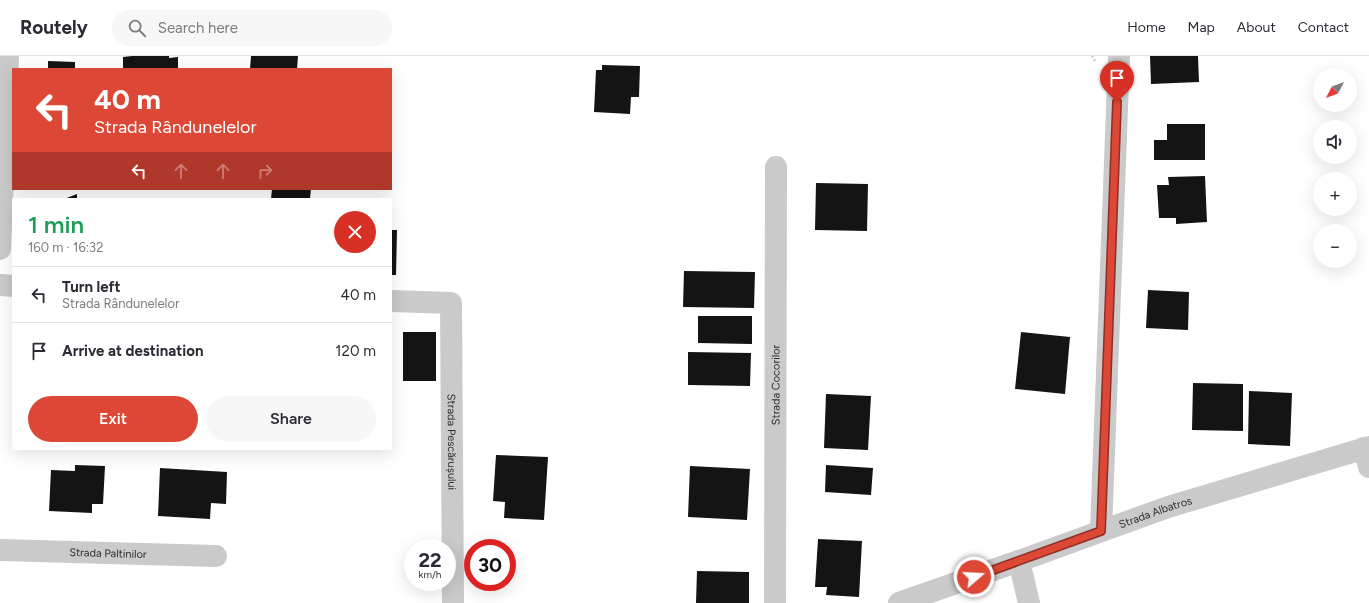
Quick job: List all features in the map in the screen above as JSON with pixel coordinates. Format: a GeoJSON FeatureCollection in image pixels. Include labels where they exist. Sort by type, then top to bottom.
{"type":"FeatureCollection","features":[{"type":"Feature","properties":{"kind":"street"},"geometry":{"type":"LineString","coordinates":[[0,249],[8,56]]}},
{"type":"Feature","properties":{"kind":"street"},"geometry":{"type":"LineString","coordinates":[[1101,531],[1119,56]]}},
{"type":"Feature","properties":{"kind":"street","name":"Strada Cocorilor"},"geometry":{"type":"LineString","coordinates":[[775,603],[776,167]]}},
{"type":"Feature","properties":{"kind":"street"},"geometry":{"type":"LineString","coordinates":[[0,285],[12,286]]}},
{"type":"Feature","properties":{"kind":"street","name":"Strada Pescărușului"},"geometry":{"type":"LineString","coordinates":[[392,301],[451,303],[454,539]]}},
{"type":"Feature","properties":{"kind":"street","name":"Strada Albatros"},"geometry":{"type":"LineString","coordinates":[[899,603],[1168,507],[1367,454]]}},
{"type":"Feature","properties":{"kind":"street","name":"Strada Paltinilor"},"geometry":{"type":"LineString","coordinates":[[0,550],[216,556]]}},
{"type":"Feature","properties":{"kind":"street"},"geometry":{"type":"LineString","coordinates":[[1019,561],[1029,603]]}},
{"type":"Feature","properties":{"kind":"street","name":"Strada Pescărușului"},"geometry":{"type":"LineString","coordinates":[[453,603],[454,591]]}},
{"type":"Feature","properties":{"kind":"street","name":"Strada Pescărușului"},"geometry":{"type":"LineString","coordinates":[[456,591],[458,603]]}},
{"type":"Feature","properties":{"kind":"building"},"geometry":{"type":"Polygon","coordinates":[[[251,56],[298,56],[297,68],[250,68],[251,56]]]}},
{"type":"Feature","properties":{"kind":"building"},"geometry":{"type":"Polygon","coordinates":[[[1150,56],[1198,56],[1199,82],[1151,84],[1150,56]]]}},
{"type":"Feature","properties":{"kind":"building"},"geometry":{"type":"Polygon","coordinates":[[[123,57],[178,57],[178,68],[123,68],[123,57]]]}},
{"type":"Feature","properties":{"kind":"building"},"geometry":{"type":"Polygon","coordinates":[[[48,61],[75,62],[75,68],[48,68],[48,61]]]}},
{"type":"Feature","properties":{"kind":"building"},"geometry":{"type":"Polygon","coordinates":[[[602,65],[640,66],[639,97],[631,97],[630,114],[594,112],[596,70],[602,70],[602,65]]]}},
{"type":"Feature","properties":{"kind":"building"},"geometry":{"type":"Polygon","coordinates":[[[1167,124],[1205,124],[1205,160],[1154,160],[1154,140],[1167,140],[1167,124]]]}},
{"type":"Feature","properties":{"kind":"building"},"geometry":{"type":"Polygon","coordinates":[[[1205,176],[1207,222],[1176,224],[1176,218],[1159,218],[1157,185],[1169,185],[1168,177],[1205,176]]]}},
{"type":"Feature","properties":{"kind":"building"},"geometry":{"type":"Polygon","coordinates":[[[816,183],[868,184],[867,231],[815,230],[816,183]]]}},
{"type":"Feature","properties":{"kind":"building"},"geometry":{"type":"Polygon","coordinates":[[[272,190],[311,190],[310,198],[271,198],[272,190]]]}},
{"type":"Feature","properties":{"kind":"building"},"geometry":{"type":"Polygon","coordinates":[[[77,194],[77,198],[67,198],[77,194]]]}},
{"type":"Feature","properties":{"kind":"building"},"geometry":{"type":"Polygon","coordinates":[[[392,230],[397,230],[396,275],[392,275],[392,230]]]}},
{"type":"Feature","properties":{"kind":"building"},"geometry":{"type":"Polygon","coordinates":[[[684,271],[755,272],[754,308],[683,307],[684,271]]]}},
{"type":"Feature","properties":{"kind":"building"},"geometry":{"type":"Polygon","coordinates":[[[1148,290],[1189,292],[1188,330],[1146,328],[1148,290]]]}},
{"type":"Feature","properties":{"kind":"building"},"geometry":{"type":"Polygon","coordinates":[[[698,316],[752,316],[752,344],[698,343],[698,316]]]}},
{"type":"Feature","properties":{"kind":"building"},"geometry":{"type":"Polygon","coordinates":[[[403,332],[436,332],[436,381],[403,381],[403,332]]]}},
{"type":"Feature","properties":{"kind":"building"},"geometry":{"type":"Polygon","coordinates":[[[1021,332],[1070,337],[1065,394],[1015,389],[1021,332]]]}},
{"type":"Feature","properties":{"kind":"building"},"geometry":{"type":"Polygon","coordinates":[[[688,352],[751,353],[750,386],[688,385],[688,352]]]}},
{"type":"Feature","properties":{"kind":"building"},"geometry":{"type":"Polygon","coordinates":[[[1193,383],[1243,384],[1243,431],[1192,430],[1193,383]]]}},
{"type":"Feature","properties":{"kind":"building"},"geometry":{"type":"Polygon","coordinates":[[[1249,391],[1292,393],[1290,446],[1248,444],[1249,391]]]}},
{"type":"Feature","properties":{"kind":"building"},"geometry":{"type":"Polygon","coordinates":[[[826,394],[871,396],[868,450],[824,448],[826,394]]]}},
{"type":"Feature","properties":{"kind":"building"},"geometry":{"type":"Polygon","coordinates":[[[496,455],[548,457],[544,520],[504,518],[505,502],[493,501],[496,455]]]}},
{"type":"Feature","properties":{"kind":"building"},"geometry":{"type":"Polygon","coordinates":[[[75,465],[105,466],[103,504],[92,504],[92,513],[49,511],[51,470],[75,471],[75,465]]]}},
{"type":"Feature","properties":{"kind":"building"},"geometry":{"type":"Polygon","coordinates":[[[826,465],[873,468],[871,495],[825,492],[826,465]]]}},
{"type":"Feature","properties":{"kind":"building"},"geometry":{"type":"Polygon","coordinates":[[[690,466],[750,469],[747,520],[688,517],[690,466]]]}},
{"type":"Feature","properties":{"kind":"building"},"geometry":{"type":"Polygon","coordinates":[[[160,468],[227,472],[226,504],[211,503],[210,519],[158,516],[160,468]]]}},
{"type":"Feature","properties":{"kind":"building"},"geometry":{"type":"Polygon","coordinates":[[[818,539],[862,541],[859,597],[826,595],[827,587],[815,587],[818,539]]]}},
{"type":"Feature","properties":{"kind":"building"},"geometry":{"type":"Polygon","coordinates":[[[697,571],[749,572],[749,603],[696,603],[697,571]]]}},
{"type":"Feature","properties":{"kind":"route"},"geometry":{"type":"LineString","coordinates":[[974,577],[1101,531],[1117,102]]}}]}
